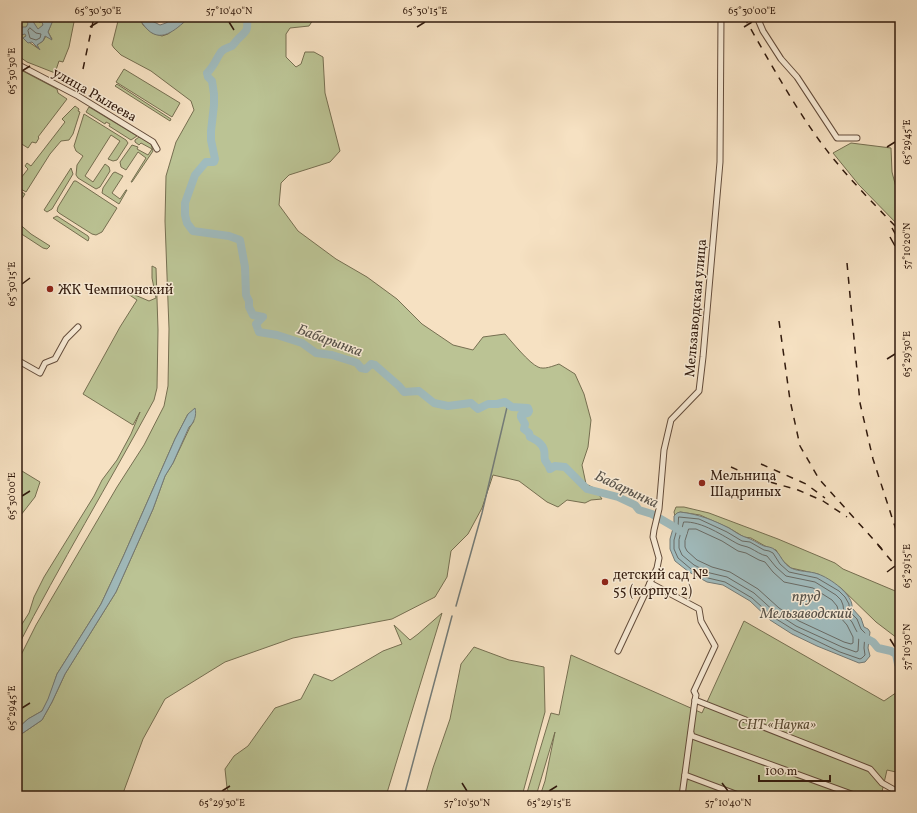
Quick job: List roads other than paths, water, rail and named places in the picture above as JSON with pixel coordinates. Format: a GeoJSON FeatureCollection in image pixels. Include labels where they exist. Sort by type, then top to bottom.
{"type":"FeatureCollection","features":[{"type":"Feature","properties":{"kind":"street","name":"Мельзаводская улица"},"geometry":{"type":"LineString","coordinates":[[618,651],[650,583],[658,562],[658,554],[654,537],[655,524],[659,509],[663,456],[671,420],[698,391],[720,162],[721,17]]}},
{"type":"Feature","properties":{"kind":"street"},"geometry":{"type":"LineString","coordinates":[[757,17],[763,31],[781,59],[797,77],[837,138],[857,138]]}},
{"type":"Feature","properties":{"kind":"street","name":"улица Рылеева"},"geometry":{"type":"LineString","coordinates":[[17,64],[78,96],[153,142],[157,149]]}},
{"type":"Feature","properties":{"kind":"street"},"geometry":{"type":"LineString","coordinates":[[17,360],[40,373],[45,363],[55,359],[66,339],[78,327]]}},
{"type":"Feature","properties":{"kind":"street"},"geometry":{"type":"LineString","coordinates":[[650,583],[699,609],[701,621],[715,646],[694,691],[696,700],[682,796]]}},
{"type":"Feature","properties":{"kind":"street"},"geometry":{"type":"LineString","coordinates":[[696,700],[870,769],[882,783],[897,794]]}},
{"type":"Feature","properties":{"kind":"street"},"geometry":{"type":"LineString","coordinates":[[691,733],[692,736],[857,796]]}},
{"type":"Feature","properties":{"kind":"street"},"geometry":{"type":"LineString","coordinates":[[685,775],[741,796]]}},
{"type":"Feature","properties":{"kind":"water"},"geometry":{"type":"Polygon","coordinates":[[[34,17],[54,17],[48,32],[52,40],[45,36],[43,41],[37,45],[40,50],[32,42],[28,43],[23,38],[26,36],[25,34],[21,35],[22,27],[26,27],[28,24],[27,22],[32,20],[38,29],[43,25],[42,22],[39,22],[34,17]]]}},
{"type":"Feature","properties":{"kind":"water"},"geometry":{"type":"Polygon","coordinates":[[[139,17],[149,17],[152,21],[160,25],[175,17],[190,17],[165,35],[159,35],[148,30],[139,17]]]}},
{"type":"Feature","properties":{"kind":"water"},"geometry":{"type":"Polygon","coordinates":[[[195,408],[196,413],[194,421],[189,427],[173,463],[165,476],[153,509],[116,592],[65,674],[42,720],[17,737],[17,729],[28,719],[42,711],[57,674],[101,604],[175,439],[188,414],[195,408]]]}},
{"type":"Feature","properties":{"kind":"water","name":"пруд Мельзаводский"},"geometry":{"type":"Polygon","coordinates":[[[680,512],[699,516],[723,525],[764,546],[774,549],[791,568],[818,574],[835,583],[849,598],[852,603],[852,608],[861,618],[864,627],[870,632],[868,648],[870,656],[865,662],[859,663],[817,646],[792,634],[770,620],[750,601],[723,585],[707,582],[689,572],[675,561],[670,549],[670,539],[674,525],[674,516],[680,512]]]}},
{"type":"Feature","properties":{"kind":"waterway","name":"Бабарынка"},"geometry":{"type":"LineString","coordinates":[[247,17],[246,32],[232,46],[222,51],[207,73],[208,77],[212,81],[214,94],[211,140],[215,159],[214,162],[206,162],[195,175],[185,203],[185,215],[187,223],[193,231],[229,236],[240,240],[245,267],[246,295],[249,301],[249,307],[253,315],[263,317],[256,324],[259,332],[277,335],[302,343],[316,353],[332,355],[351,361],[357,363],[361,368],[366,369],[371,364],[375,365],[404,392],[419,391],[434,403],[448,406],[471,403],[478,409],[488,404],[505,402],[512,407],[528,408],[528,413],[521,415],[525,424],[524,429],[529,433],[530,437],[542,445],[545,460],[550,469],[555,466],[565,467],[587,489],[618,497],[635,505],[639,510],[652,514],[683,532]]}},
{"type":"Feature","properties":{"kind":"waterway"},"geometry":{"type":"LineString","coordinates":[[456,606],[482,513],[508,403]]}},
{"type":"Feature","properties":{"kind":"waterway"},"geometry":{"type":"LineString","coordinates":[[404,796],[452,616]]}},
{"type":"Feature","properties":{"kind":"waterway","name":"Бабарынка"},"geometry":{"type":"LineString","coordinates":[[860,635],[873,642],[878,648],[891,651],[896,654],[900,667]]}},
{"type":"Feature","properties":{"kind":"railway"},"geometry":{"type":"LineString","coordinates":[[83,69],[94,17]]}},
{"type":"Feature","properties":{"kind":"railway"},"geometry":{"type":"LineString","coordinates":[[744,17],[789,95],[819,140],[848,176],[900,231]]}},
{"type":"Feature","properties":{"kind":"railway"},"geometry":{"type":"LineString","coordinates":[[892,228],[900,242]]}},
{"type":"Feature","properties":{"kind":"railway"},"geometry":{"type":"LineString","coordinates":[[847,263],[860,403],[873,459],[900,542]]}},
{"type":"Feature","properties":{"kind":"railway"},"geometry":{"type":"LineString","coordinates":[[779,321],[790,400],[800,446],[819,479],[882,549]]}},
{"type":"Feature","properties":{"kind":"railway"},"geometry":{"type":"LineString","coordinates":[[761,464],[806,484],[825,498]]}},
{"type":"Feature","properties":{"kind":"railway"},"geometry":{"type":"LineString","coordinates":[[731,467],[756,478],[798,490],[823,501],[847,517]]}},
{"type":"Feature","properties":{"kind":"railway"},"geometry":{"type":"LineString","coordinates":[[878,545],[900,571]]}},
{"type":"Feature","properties":{"kind":"place","name":"ЖК Чемпионский"},"geometry":{"type":"Point","coordinates":[50,289]}},
{"type":"Feature","properties":{"kind":"place","name":"Мельница Шадриных"},"geometry":{"type":"Point","coordinates":[702,483]}},
{"type":"Feature","properties":{"kind":"place","name":"детский сад № 55 (корпус 2)"},"geometry":{"type":"Point","coordinates":[605,582]}},
{"type":"Feature","properties":{"kind":"park label","name":"СНТ «Наука»"},"geometry":{"type":"Point","coordinates":[777,724]}}]}
